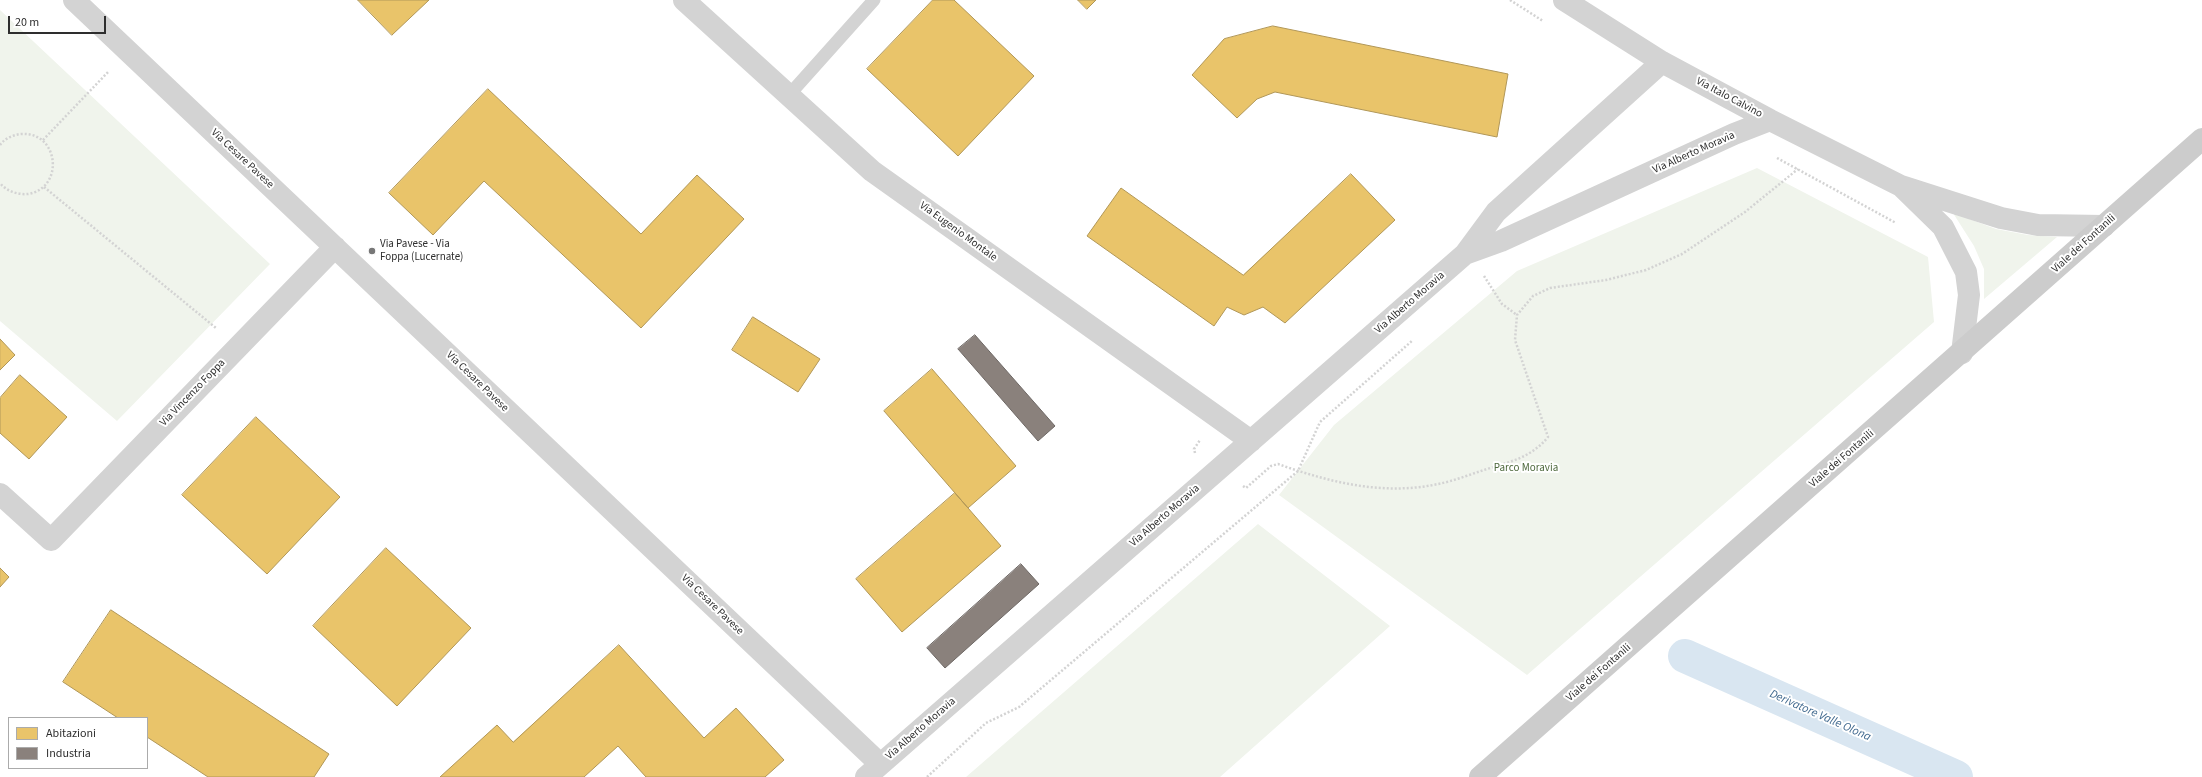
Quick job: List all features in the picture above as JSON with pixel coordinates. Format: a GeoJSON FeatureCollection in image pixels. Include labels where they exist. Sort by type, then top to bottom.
{"type":"FeatureCollection","features":[{"type":"Feature","properties":{"kind":"main road","name":"Viale dei Fontanili"},"geometry":{"type":"LineString","coordinates":[[1480,777],[1962,353],[2202,139]]}},
{"type":"Feature","properties":{"kind":"street","name":"Via Cesare Pavese"},"geometry":{"type":"LineString","coordinates":[[74,0],[335,247],[873,771]]}},
{"type":"Feature","properties":{"kind":"street","name":"Via Eugenio Montale"},"geometry":{"type":"LineString","coordinates":[[684,0],[872,170],[1251,441]]}},
{"type":"Feature","properties":{"kind":"street","name":"Via Italo Calvino"},"geometry":{"type":"LineString","coordinates":[[1564,0],[1662,62],[1770,120],[1901,186]]}},
{"type":"Feature","properties":{"kind":"street","name":"Via Alberto Moravia"},"geometry":{"type":"LineString","coordinates":[[873,771],[1465,254],[1496,212],[1662,62]]}},
{"type":"Feature","properties":{"kind":"street","name":"Via Alberto Moravia"},"geometry":{"type":"LineString","coordinates":[[1465,254],[1501,241],[1734,134],[1770,120]]}},
{"type":"Feature","properties":{"kind":"street"},"geometry":{"type":"LineString","coordinates":[[1901,186],[2001,218],[2038,225],[2104,226]]}},
{"type":"Feature","properties":{"kind":"street"},"geometry":{"type":"LineString","coordinates":[[1901,186],[1943,227],[1966,272],[1969,295],[1962,353]]}},
{"type":"Feature","properties":{"kind":"street","name":"Via Vincenzo Foppa"},"geometry":{"type":"LineString","coordinates":[[0,494],[51,540],[335,247]]}},
{"type":"Feature","properties":{"kind":"lane"},"geometry":{"type":"LineString","coordinates":[[789,95],[874,0]]}},
{"type":"Feature","properties":{"kind":"path"},"geometry":{"type":"LineString","coordinates":[[42,140],[129,51]]}},
{"type":"Feature","properties":{"kind":"path"},"geometry":{"type":"LineString","coordinates":[[0,145],[3,141],[14,134],[28,133],[42,140],[51,150],[54,164],[51,177],[44,187],[34,192],[23,194],[13,192],[0,183]]}},
{"type":"Feature","properties":{"kind":"path"},"geometry":{"type":"LineString","coordinates":[[1214,415],[1194,449],[1196,455],[1217,471],[1246,488],[1271,466],[1278,464],[1346,485],[1394,488],[1438,484],[1522,458],[1541,446],[1548,437],[1515,340],[1517,316],[1533,296],[1550,288],[1606,280],[1646,270],[1682,254],[1744,212],[1798,169]]}},
{"type":"Feature","properties":{"kind":"path"},"geometry":{"type":"LineString","coordinates":[[44,187],[238,346]]}},
{"type":"Feature","properties":{"kind":"path"},"geometry":{"type":"LineString","coordinates":[[1465,254],[1485,277],[1502,304],[1517,316]]}},
{"type":"Feature","properties":{"kind":"path"},"geometry":{"type":"LineString","coordinates":[[1479,282],[1490,272]]}},
{"type":"Feature","properties":{"kind":"path"},"geometry":{"type":"LineString","coordinates":[[927,777],[986,723],[1019,707],[1298,471],[1320,422],[1414,339]]}},
{"type":"Feature","properties":{"kind":"green space"},"geometry":{"type":"Polygon","coordinates":[[[0,10],[270,264],[117,421],[0,321],[0,10]]]}},
{"type":"Feature","properties":{"kind":"green space","name":"Parco Moravia"},"geometry":{"type":"Polygon","coordinates":[[[1757,168],[1928,257],[1934,322],[1527,675],[1279,495],[1334,425],[1517,271],[1757,168]]]}},
{"type":"Feature","properties":{"kind":"green space"},"geometry":{"type":"Polygon","coordinates":[[[1953,213],[1996,229],[2028,235],[2057,237],[1984,299],[1984,269],[1974,246],[1953,213]]]}},
{"type":"Feature","properties":{"kind":"green space"},"geometry":{"type":"Polygon","coordinates":[[[1258,524],[1390,626],[1220,777],[966,777],[1258,524]]]}},
{"type":"Feature","properties":{"kind":"building: Abitazioni"},"geometry":{"type":"Polygon","coordinates":[[[358,0],[429,0],[392,35],[358,0]]]}},
{"type":"Feature","properties":{"kind":"building: Abitazioni"},"geometry":{"type":"Polygon","coordinates":[[[933,0],[954,0],[1034,76],[958,156],[867,69],[933,0]]]}},
{"type":"Feature","properties":{"kind":"building: Abitazioni"},"geometry":{"type":"Polygon","coordinates":[[[1078,0],[1096,0],[1087,9],[1078,0]]]}},
{"type":"Feature","properties":{"kind":"building: Abitazioni"},"geometry":{"type":"Polygon","coordinates":[[[1273,26],[1508,74],[1497,137],[1275,92],[1257,99],[1237,118],[1192,75],[1224,39],[1273,26]]]}},
{"type":"Feature","properties":{"kind":"building: Abitazioni"},"geometry":{"type":"Polygon","coordinates":[[[488,89],[641,234],[697,175],[744,219],[641,328],[484,181],[433,235],[389,193],[488,89]]]}},
{"type":"Feature","properties":{"kind":"building: Abitazioni"},"geometry":{"type":"Polygon","coordinates":[[[1351,174],[1395,220],[1285,323],[1263,307],[1244,315],[1227,307],[1214,326],[1087,236],[1121,188],[1243,275],[1351,174]]]}},
{"type":"Feature","properties":{"kind":"building: Abitazioni"},"geometry":{"type":"Polygon","coordinates":[[[753,317],[820,359],[798,392],[732,350],[753,317]]]}},
{"type":"Feature","properties":{"kind":"building: Abitazioni"},"geometry":{"type":"Polygon","coordinates":[[[0,339],[15,355],[0,370],[0,339]]]}},
{"type":"Feature","properties":{"kind":"building: Abitazioni"},"geometry":{"type":"Polygon","coordinates":[[[932,369],[1016,466],[968,508],[884,411],[932,369]]]}},
{"type":"Feature","properties":{"kind":"building: Abitazioni"},"geometry":{"type":"Polygon","coordinates":[[[20,375],[67,417],[29,459],[0,433],[0,398],[20,375]]]}},
{"type":"Feature","properties":{"kind":"building: Abitazioni"},"geometry":{"type":"Polygon","coordinates":[[[256,417],[340,497],[267,574],[182,495],[256,417]]]}},
{"type":"Feature","properties":{"kind":"building: Abitazioni"},"geometry":{"type":"Polygon","coordinates":[[[955,493],[1001,546],[902,632],[856,579],[955,493]]]}},
{"type":"Feature","properties":{"kind":"building: Abitazioni"},"geometry":{"type":"Polygon","coordinates":[[[386,548],[471,628],[397,706],[313,626],[386,548]]]}},
{"type":"Feature","properties":{"kind":"building: Abitazioni"},"geometry":{"type":"Polygon","coordinates":[[[0,568],[9,577],[0,587],[0,568]]]}},
{"type":"Feature","properties":{"kind":"building: Abitazioni"},"geometry":{"type":"Polygon","coordinates":[[[111,610],[329,754],[314,777],[208,777],[148,738],[148,717],[116,717],[63,682],[111,610]]]}},
{"type":"Feature","properties":{"kind":"building: Abitazioni"},"geometry":{"type":"Polygon","coordinates":[[[619,645],[704,738],[736,708],[784,760],[765,777],[646,777],[618,746],[584,777],[440,777],[497,725],[513,742],[619,645]]]}},
{"type":"Feature","properties":{"kind":"building: Industria"},"geometry":{"type":"Polygon","coordinates":[[[975,335],[1055,426],[1038,441],[958,349],[975,335]]]}},
{"type":"Feature","properties":{"kind":"building: Industria"},"geometry":{"type":"Polygon","coordinates":[[[1021,564],[1039,584],[945,668],[927,648],[1021,564]]]}},
{"type":"Feature","properties":{"kind":"waterway","name":"Derivatore Valle Olona"},"geometry":{"type":"LineString","coordinates":[[1685,656],[1956,777]]}},
{"type":"Feature","properties":{"kind":"place","name":"Via Pavese - Via Foppa (Lucernate)"},"geometry":{"type":"Point","coordinates":[372,251]}}]}
